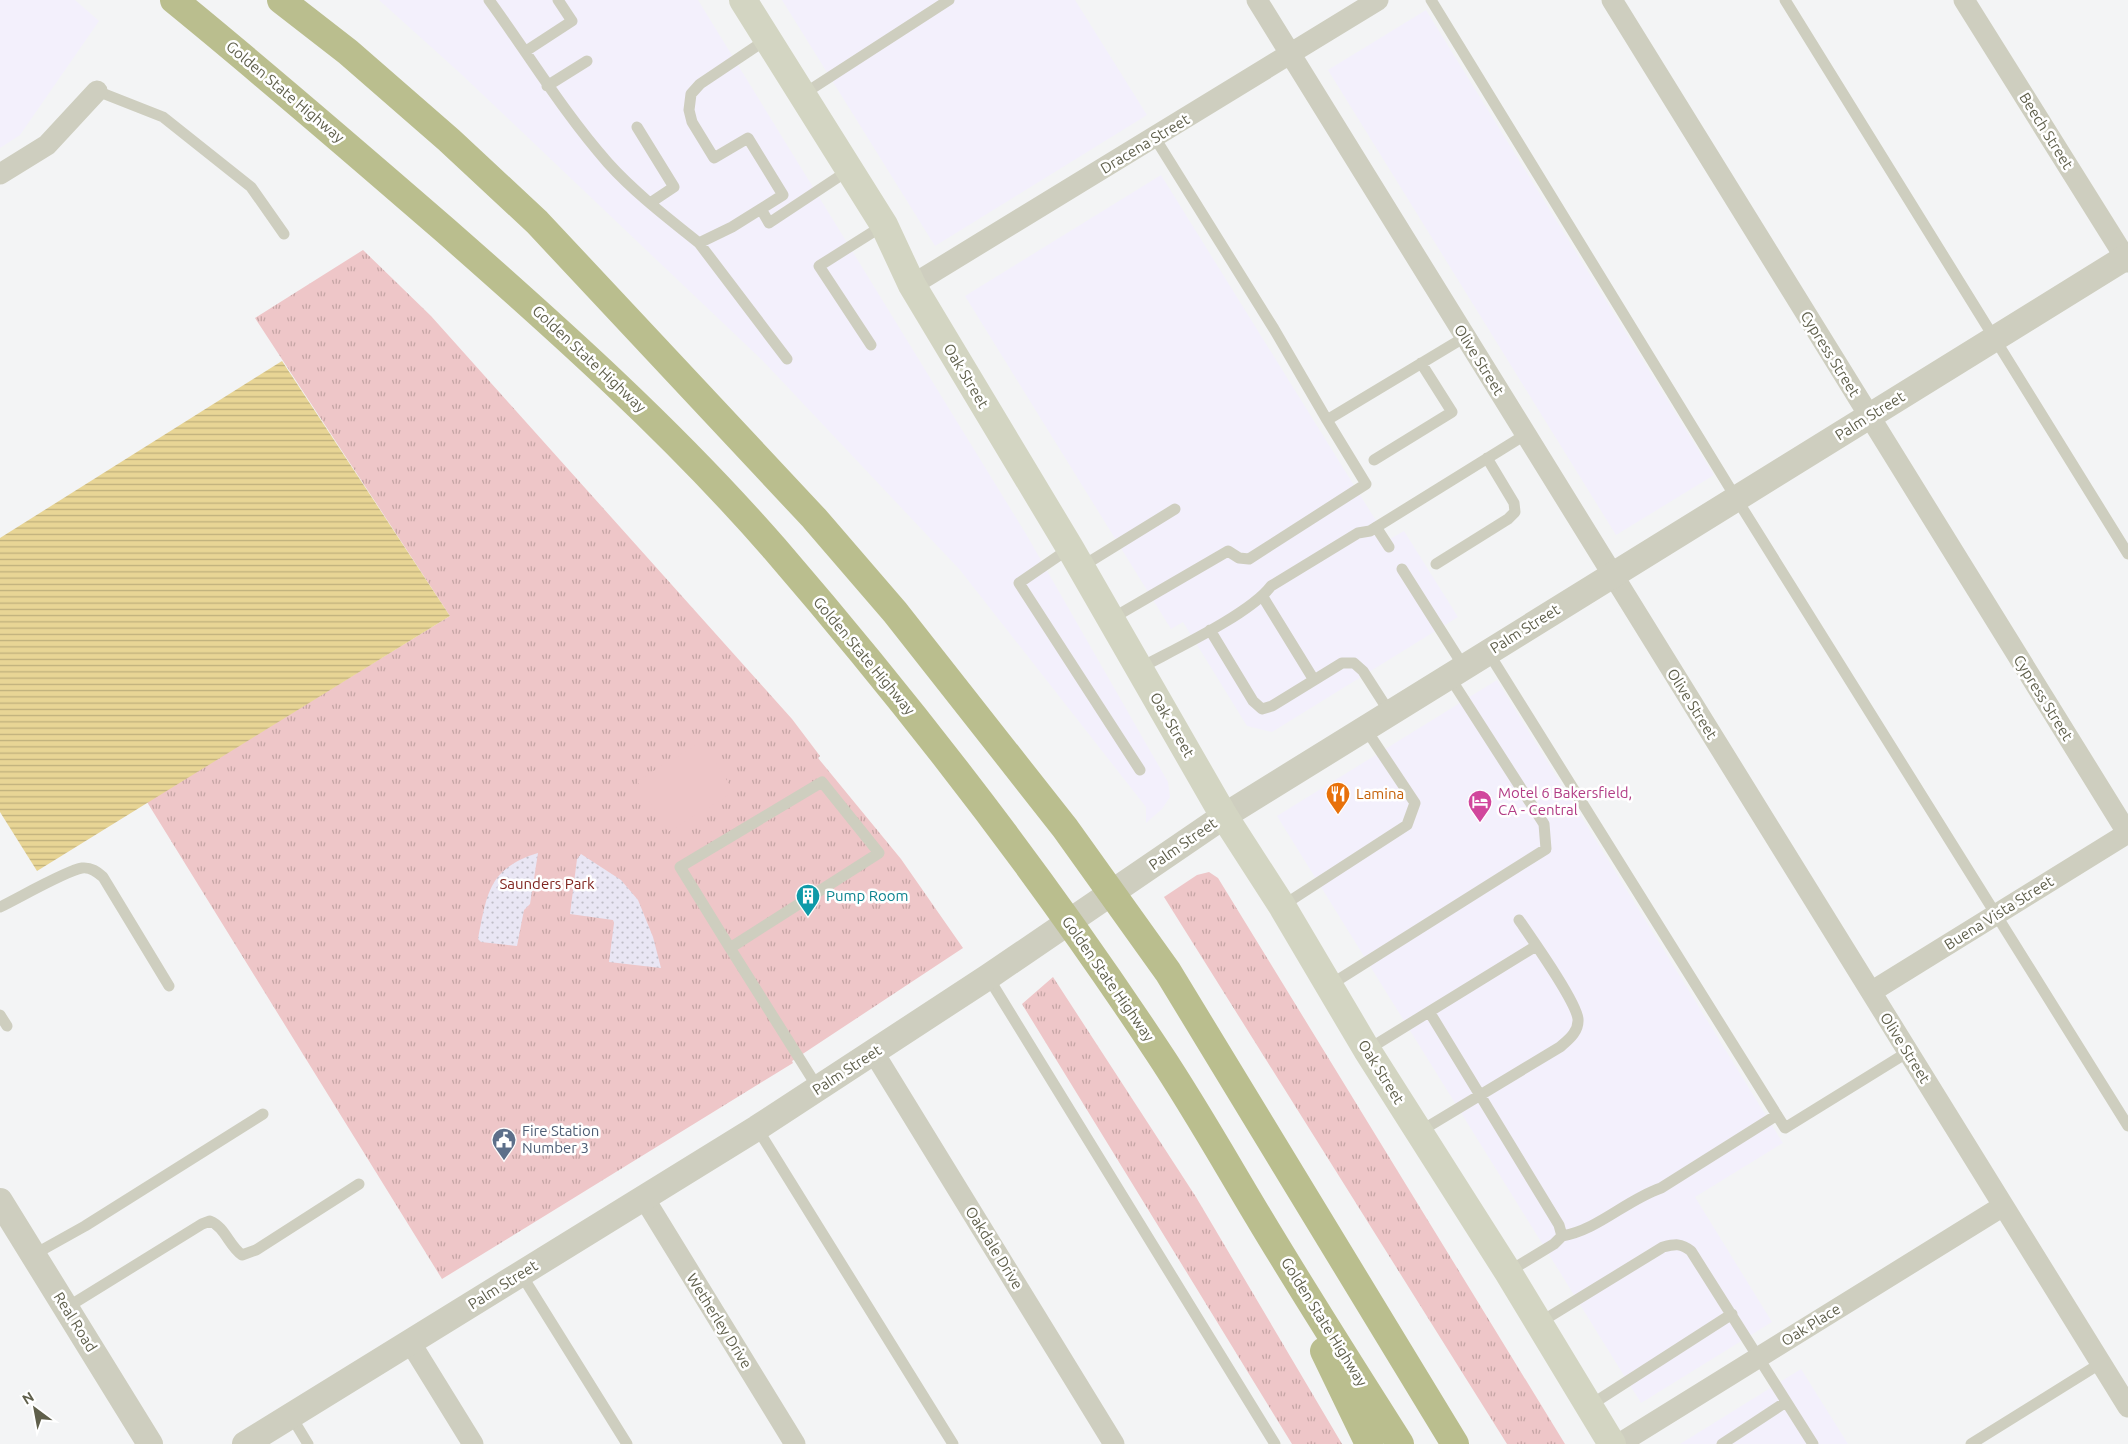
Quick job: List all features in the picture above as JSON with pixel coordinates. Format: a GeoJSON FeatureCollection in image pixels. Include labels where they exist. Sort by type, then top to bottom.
{"type":"FeatureCollection","features":[{"type":"Feature","properties":{"kind":"highway","name":"Golden State Highway"},"geometry":{"type":"LineString","coordinates":[[174,0],[330,129],[565,335],[667,432],[773,547],[908,710],[1042,884],[1156,1049],[1206,1127],[1400,1444]]}},
{"type":"Feature","properties":{"kind":"highway"},"geometry":{"type":"LineString","coordinates":[[281,0],[348,52],[449,140],[537,222],[814,518],[896,612],[1065,828],[1168,972],[1455,1444]]}},
{"type":"Feature","properties":{"kind":"highway"},"geometry":{"type":"LineString","coordinates":[[1259,1216],[1369,1444]]}},
{"type":"Feature","properties":{"kind":"main road","name":"Oak Street"},"geometry":{"type":"LineString","coordinates":[[747,1],[767,39],[884,225],[912,286],[1076,558],[1224,816],[1282,906],[1367,1050],[1508,1272],[1612,1444]]}},
{"type":"Feature","properties":{"kind":"street","name":"Olive Street"},"geometry":{"type":"LineString","coordinates":[[1257,0],[2128,1407]]}},
{"type":"Feature","properties":{"kind":"street","name":"Dracena Street"},"geometry":{"type":"LineString","coordinates":[[912,286],[1378,0]]}},
{"type":"Feature","properties":{"kind":"street","name":"Cypress Street"},"geometry":{"type":"LineString","coordinates":[[1612,0],[2128,834]]}},
{"type":"Feature","properties":{"kind":"street","name":"Beech Street"},"geometry":{"type":"LineString","coordinates":[[1964,0],[2127,258]]}},
{"type":"Feature","properties":{"kind":"street"},"geometry":{"type":"LineString","coordinates":[[0,174],[47,145],[97,91]]}},
{"type":"Feature","properties":{"kind":"street","name":"Palm Street"},"geometry":{"type":"LineString","coordinates":[[245,1444],[757,1128],[874,1053],[1224,816],[2127,258]]}},
{"type":"Feature","properties":{"kind":"street","name":"Buena Vista Street"},"geometry":{"type":"LineString","coordinates":[[1871,992],[2128,834]]}},
{"type":"Feature","properties":{"kind":"street","name":"Oakdale Drive"},"geometry":{"type":"LineString","coordinates":[[874,1053],[1114,1444]]}},
{"type":"Feature","properties":{"kind":"street","name":"Wetherley Drive"},"geometry":{"type":"LineString","coordinates":[[644,1198],[795,1444]]}},
{"type":"Feature","properties":{"kind":"street","name":"Real Road"},"geometry":{"type":"LineString","coordinates":[[0,1201],[150,1444]]}},
{"type":"Feature","properties":{"kind":"street","name":"Oak Place"},"geometry":{"type":"LineString","coordinates":[[1619,1444],[2003,1206]]}},
{"type":"Feature","properties":{"kind":"street"},"geometry":{"type":"LineString","coordinates":[[410,1342],[473,1444]]}},
{"type":"Feature","properties":{"kind":"lane"},"geometry":{"type":"LineString","coordinates":[[489,0],[526,51],[547,86],[609,164],[650,203],[700,243],[787,359]]}},
{"type":"Feature","properties":{"kind":"lane"},"geometry":{"type":"LineString","coordinates":[[526,51],[572,21],[558,0]]}},
{"type":"Feature","properties":{"kind":"lane"},"geometry":{"type":"LineString","coordinates":[[802,95],[949,0]]}},
{"type":"Feature","properties":{"kind":"lane"},"geometry":{"type":"LineString","coordinates":[[1431,0],[1736,498],[2128,1126]]}},
{"type":"Feature","properties":{"kind":"lane"},"geometry":{"type":"LineString","coordinates":[[1785,0],[2128,554]]}},
{"type":"Feature","properties":{"kind":"lane"},"geometry":{"type":"LineString","coordinates":[[700,243],[783,195],[748,138],[714,158],[692,122],[689,110],[691,94],[700,84],[767,39]]}},
{"type":"Feature","properties":{"kind":"lane"},"geometry":{"type":"LineString","coordinates":[[547,86],[587,61]]}},
{"type":"Feature","properties":{"kind":"lane"},"geometry":{"type":"LineString","coordinates":[[97,91],[163,117],[251,187],[284,234]]}},
{"type":"Feature","properties":{"kind":"lane"},"geometry":{"type":"LineString","coordinates":[[637,127],[674,187],[650,203]]}},
{"type":"Feature","properties":{"kind":"lane"},"geometry":{"type":"LineString","coordinates":[[1110,619],[1228,551],[1239,558],[1249,559],[1366,484],[1274,329],[1155,138]]}},
{"type":"Feature","properties":{"kind":"lane"},"geometry":{"type":"LineString","coordinates":[[761,208],[769,223],[849,170]]}},
{"type":"Feature","properties":{"kind":"lane"},"geometry":{"type":"LineString","coordinates":[[870,345],[819,266],[884,225]]}},
{"type":"Feature","properties":{"kind":"lane"},"geometry":{"type":"LineString","coordinates":[[1327,420],[1465,337]]}},
{"type":"Feature","properties":{"kind":"lane"},"geometry":{"type":"LineString","coordinates":[[1374,460],[1452,412],[1421,364]]}},
{"type":"Feature","properties":{"kind":"lane"},"geometry":{"type":"LineString","coordinates":[[1140,668],[1210,630],[1263,597],[1271,586],[1279,581],[1358,533],[1376,527],[1525,435]]}},
{"type":"Feature","properties":{"kind":"lane"},"geometry":{"type":"LineString","coordinates":[[1436,564],[1508,519],[1515,512],[1514,502],[1487,458]]}},
{"type":"Feature","properties":{"kind":"lane"},"geometry":{"type":"LineString","coordinates":[[1140,770],[1019,583],[1076,558],[1175,509]]}},
{"type":"Feature","properties":{"kind":"lane"},"geometry":{"type":"LineString","coordinates":[[1376,527],[1389,547]]}},
{"type":"Feature","properties":{"kind":"lane"},"geometry":{"type":"LineString","coordinates":[[1330,985],[1546,849],[1544,824],[1456,672],[1402,569]]}},
{"type":"Feature","properties":{"kind":"lane"},"geometry":{"type":"LineString","coordinates":[[1263,597],[1314,680]]}},
{"type":"Feature","properties":{"kind":"lane"},"geometry":{"type":"LineString","coordinates":[[1210,630],[1253,702],[1262,709],[1272,706],[1342,663],[1354,663],[1362,671],[1390,712]]}},
{"type":"Feature","properties":{"kind":"lane"},"geometry":{"type":"LineString","coordinates":[[1488,652],[1785,1128],[1908,1052]]}},
{"type":"Feature","properties":{"kind":"lane"},"geometry":{"type":"LineString","coordinates":[[1282,906],[1407,825],[1416,803],[1365,728]]}},
{"type":"Feature","properties":{"kind":"lane"},"geometry":{"type":"LineString","coordinates":[[730,948],[879,853],[822,782],[680,868],[730,948],[818,1088]]}},
{"type":"Feature","properties":{"kind":"lane"},"geometry":{"type":"LineString","coordinates":[[0,907],[68,873],[82,868],[94,870],[104,877],[169,986]]}},
{"type":"Feature","properties":{"kind":"lane"},"geometry":{"type":"LineString","coordinates":[[1419,1132],[1560,1047],[1572,1036],[1578,1020],[1572,1002],[1520,920]]}},
{"type":"Feature","properties":{"kind":"lane"},"geometry":{"type":"LineString","coordinates":[[1367,1050],[1430,1013],[1536,946]]}},
{"type":"Feature","properties":{"kind":"lane"},"geometry":{"type":"LineString","coordinates":[[993,974],[1275,1444]]}},
{"type":"Feature","properties":{"kind":"lane"},"geometry":{"type":"LineString","coordinates":[[1430,1013],[1559,1225],[1562,1236]]}},
{"type":"Feature","properties":{"kind":"lane"},"geometry":{"type":"LineString","coordinates":[[0,1014],[7,1026]]}},
{"type":"Feature","properties":{"kind":"lane"},"geometry":{"type":"LineString","coordinates":[[33,1255],[85,1226],[263,1114]]}},
{"type":"Feature","properties":{"kind":"lane"},"geometry":{"type":"LineString","coordinates":[[1508,1272],[1554,1244],[1562,1236],[1578,1233],[1643,1194],[1661,1188],[1777,1115]]}},
{"type":"Feature","properties":{"kind":"lane"},"geometry":{"type":"LineString","coordinates":[[757,1128],[952,1444]]}},
{"type":"Feature","properties":{"kind":"lane"},"geometry":{"type":"LineString","coordinates":[[66,1308],[202,1224],[210,1221],[216,1224],[234,1250],[242,1255],[256,1250],[359,1184]]}},
{"type":"Feature","properties":{"kind":"lane"},"geometry":{"type":"LineString","coordinates":[[1538,1324],[1663,1247],[1679,1244],[1691,1251],[1812,1444]]}},
{"type":"Feature","properties":{"kind":"lane"},"geometry":{"type":"LineString","coordinates":[[521,1274],[627,1444]]}},
{"type":"Feature","properties":{"kind":"lane"},"geometry":{"type":"LineString","coordinates":[[1589,1406],[1732,1314]]}},
{"type":"Feature","properties":{"kind":"lane"},"geometry":{"type":"LineString","coordinates":[[1971,1444],[2101,1363]]}},
{"type":"Feature","properties":{"kind":"lane"},"geometry":{"type":"LineString","coordinates":[[1722,1444],[1786,1402]]}},
{"type":"Feature","properties":{"kind":"lane"},"geometry":{"type":"LineString","coordinates":[[291,1416],[308,1444]]}},
{"type":"Feature","properties":{"kind":"shaded area"},"geometry":{"type":"Polygon","coordinates":[[[0,0],[75,0],[99,21],[20,135],[0,148],[0,0]]]}},
{"type":"Feature","properties":{"kind":"shaded area"},"geometry":{"type":"Polygon","coordinates":[[[379,0],[698,0],[1026,534],[1168,782],[1170,797],[1162,809],[1146,823],[1146,807],[960,570],[762,360],[460,73],[379,0]]]}},
{"type":"Feature","properties":{"kind":"shaded area"},"geometry":{"type":"Polygon","coordinates":[[[782,0],[1075,0],[1147,115],[935,246],[782,0]]]}},
{"type":"Feature","properties":{"kind":"shaded area"},"geometry":{"type":"Polygon","coordinates":[[[1426,10],[1714,475],[1616,535],[1328,70],[1426,10]]]}},
{"type":"Feature","properties":{"kind":"shaded area"},"geometry":{"type":"Polygon","coordinates":[[[1161,175],[1388,540],[1404,531],[1458,617],[1272,732],[1247,726],[1183,622],[1171,629],[965,296],[1161,175]]]}},
{"type":"Feature","properties":{"kind":"shaded area"},"geometry":{"type":"Polygon","coordinates":[[[282,361],[450,616],[37,871],[0,812],[0,538],[282,361]]]}},
{"type":"Feature","properties":{"kind":"shaded area"},"geometry":{"type":"Polygon","coordinates":[[[1497,680],[1783,1143],[1695,1197],[1772,1322],[1641,1403],[1277,816],[1497,680]]]}},
{"type":"Feature","properties":{"kind":"shaded area"},"geometry":{"type":"Polygon","coordinates":[[[1801,1369],[1848,1444],[1680,1444],[1801,1369]]]}},
{"type":"Feature","properties":{"kind":"green space","name":"Saunders Park"},"geometry":{"type":"Polygon","coordinates":[[[363,250],[431,316],[792,719],[820,756],[818,758],[901,859],[963,948],[792,1061],[793,1063],[442,1279],[147,802],[450,616],[255,318],[363,250]]]}},
{"type":"Feature","properties":{"kind":"green space"},"geometry":{"type":"Polygon","coordinates":[[[703,741],[734,792],[668,832],[637,781],[703,741]]]}},
{"type":"Feature","properties":{"kind":"green space"},"geometry":{"type":"Polygon","coordinates":[[[1209,872],[1218,878],[1565,1444],[1507,1444],[1164,897],[1197,875],[1209,872]]]}},
{"type":"Feature","properties":{"kind":"green space"},"geometry":{"type":"Polygon","coordinates":[[[1053,977],[1196,1197],[1342,1444],[1292,1444],[1022,1004],[1053,977]]]}},
{"type":"Feature","properties":{"kind":"sand"},"geometry":{"type":"Polygon","coordinates":[[[538,853],[530,904],[524,910],[517,946],[481,942],[478,939],[484,908],[493,884],[509,866],[538,853]]]}},
{"type":"Feature","properties":{"kind":"sand"},"geometry":{"type":"Polygon","coordinates":[[[581,854],[621,880],[638,900],[653,937],[661,968],[609,962],[613,920],[570,914],[577,859],[581,854]]]}},
{"type":"Feature","properties":{"kind":"place","name":"Lamina"},"geometry":{"type":"Point","coordinates":[1338,815]}},
{"type":"Feature","properties":{"kind":"place","name":"Motel 6 Bakersfield, CA - Central"},"geometry":{"type":"Point","coordinates":[1480,823]}},
{"type":"Feature","properties":{"kind":"place","name":"Pump Room"},"geometry":{"type":"Point","coordinates":[808,917]}},
{"type":"Feature","properties":{"kind":"place","name":"Fire Station Number 3"},"geometry":{"type":"Point","coordinates":[504,1161]}}]}
